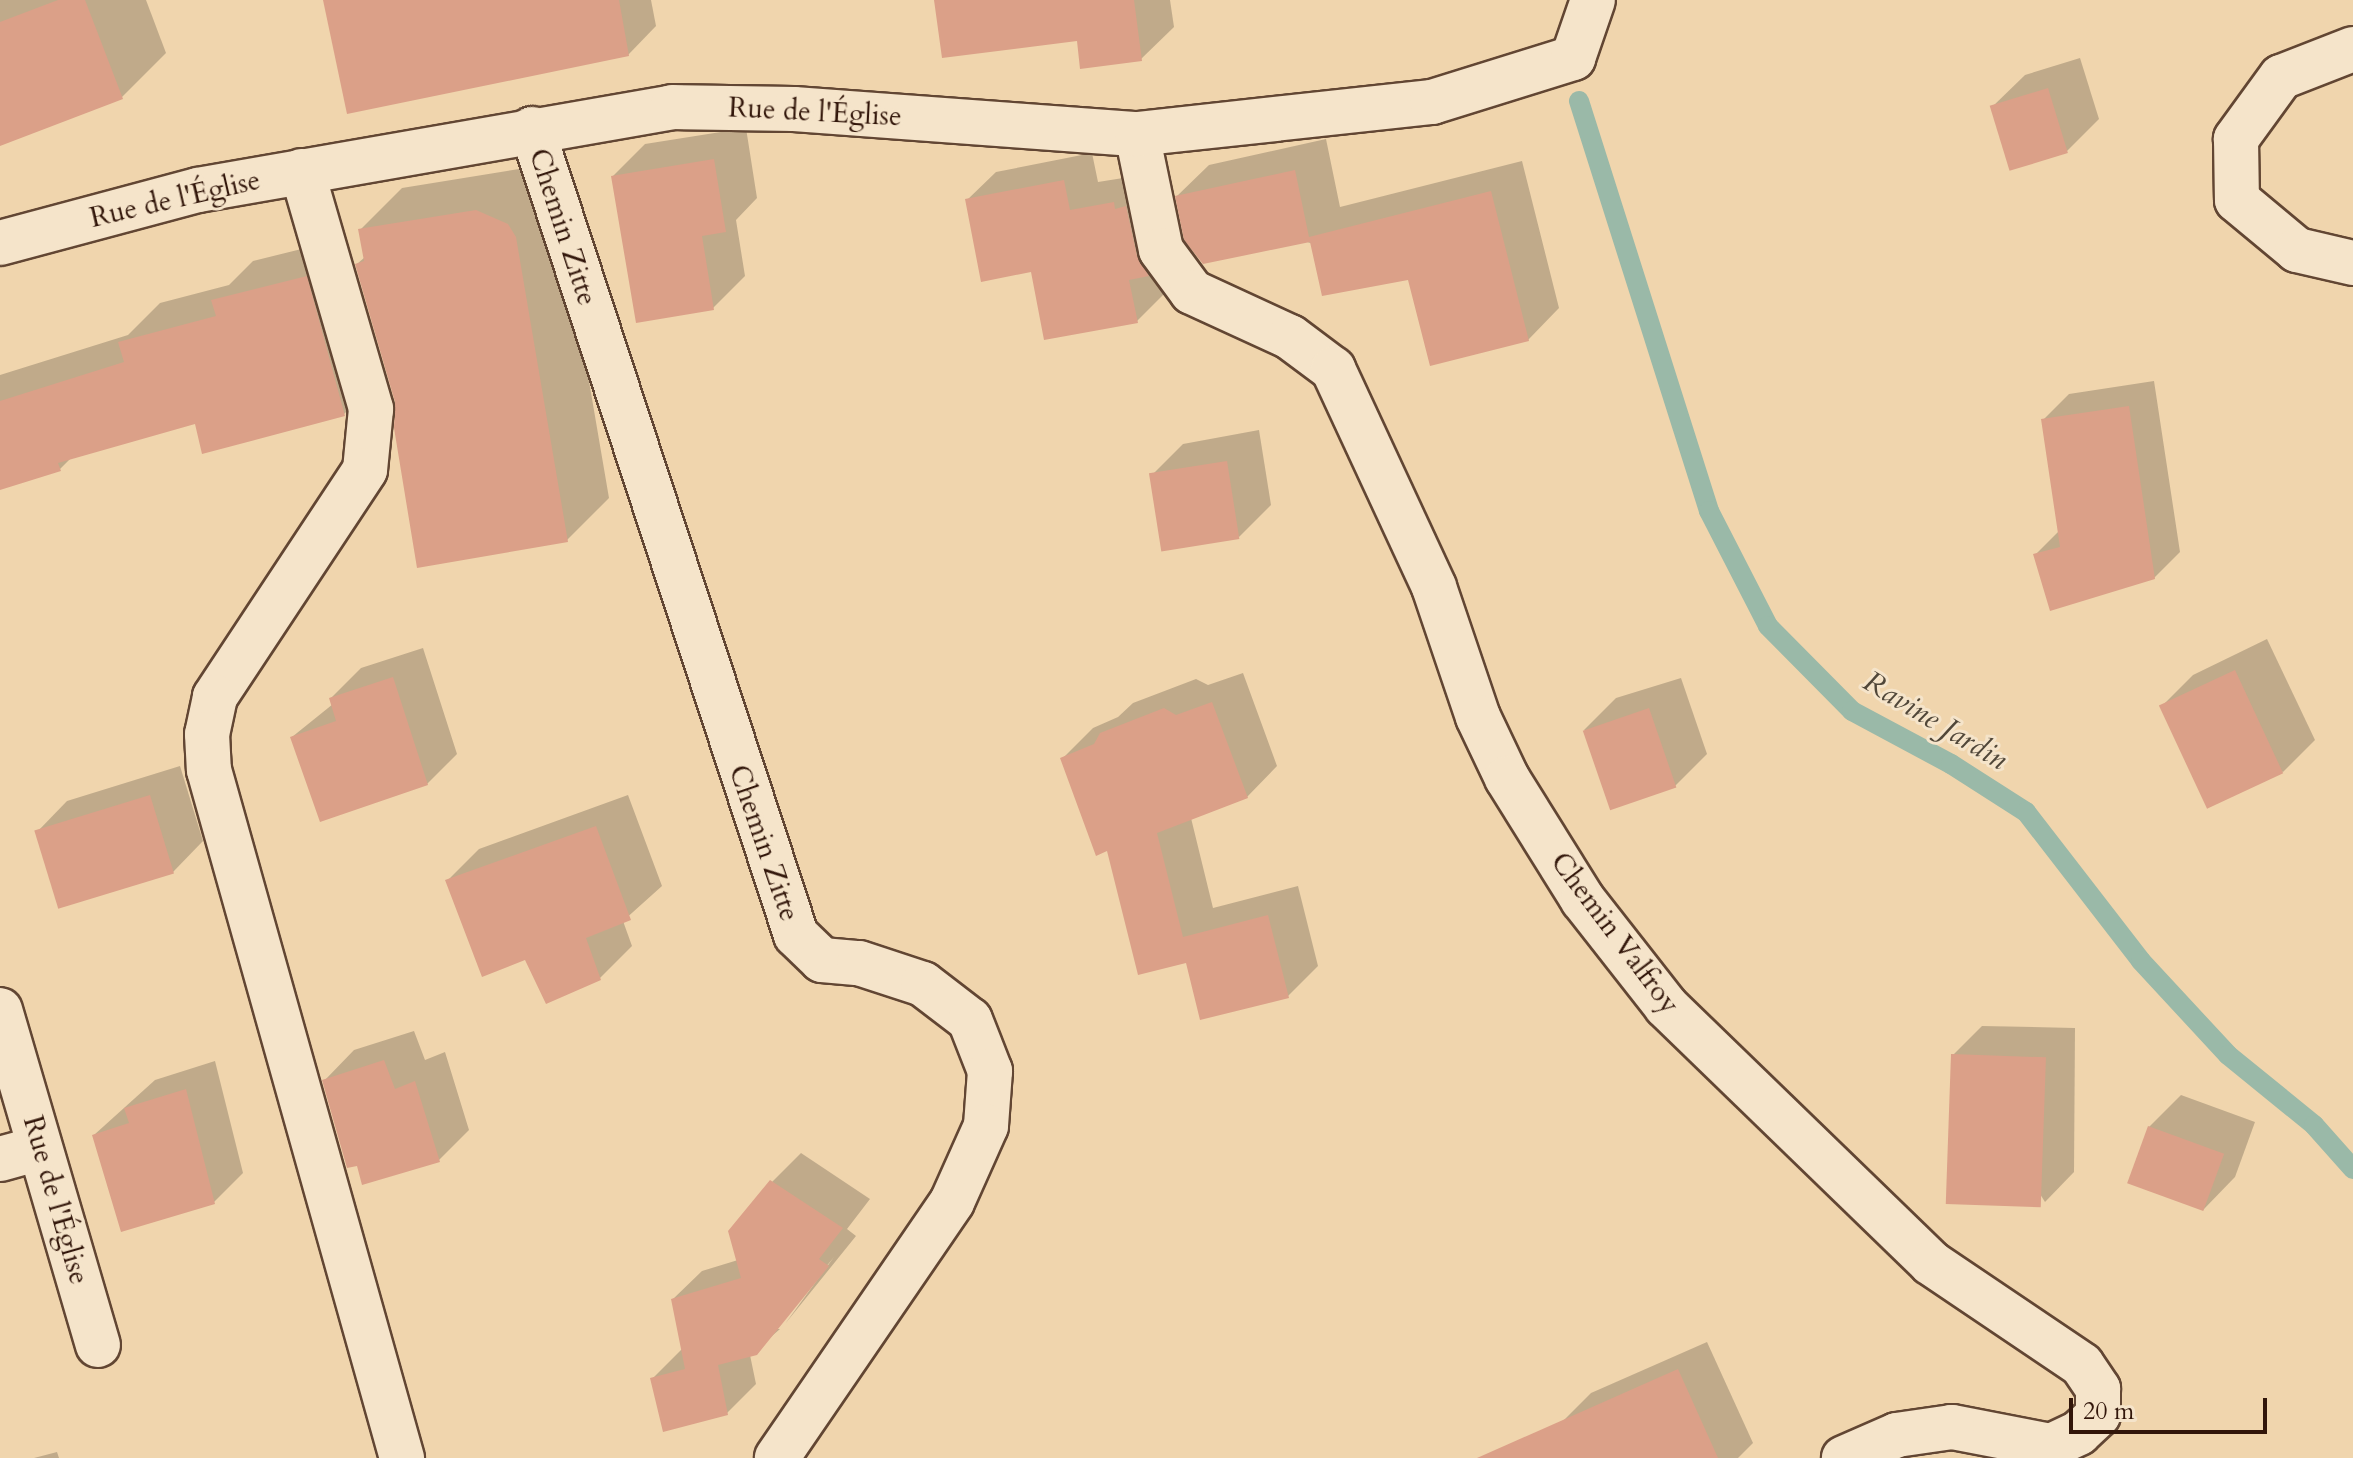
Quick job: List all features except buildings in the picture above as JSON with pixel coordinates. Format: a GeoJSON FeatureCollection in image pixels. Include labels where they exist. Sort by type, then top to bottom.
{"type":"FeatureCollection","features":[{"type":"Feature","properties":{"kind":"street","name":"Rue de l'Église"},"geometry":{"type":"LineString","coordinates":[[0,243],[184,194],[532,129],[672,107],[794,109],[1137,134],[1432,102],[1573,58],[1593,0]]}},
{"type":"Feature","properties":{"kind":"street"},"geometry":{"type":"LineString","coordinates":[[2353,49],[2281,77],[2236,139],[2237,200],[2297,250],[2353,263]]}},
{"type":"Feature","properties":{"kind":"street","name":"Chemin Zitte"},"geometry":{"type":"LineString","coordinates":[[532,129],[781,903],[796,935],[822,960],[859,963],[923,984],[970,1020],[990,1071],[986,1126],[952,1202],[777,1458]]}},
{"type":"Feature","properties":{"kind":"street","name":"Chemin Valfroy"},"geometry":{"type":"LineString","coordinates":[[1137,134],[1161,250],[1192,292],[1290,337],[1333,369],[1434,587],[1478,717],[1507,778],[1583,900],[1666,1006],[1931,1263],[2082,1365],[2098,1389],[2098,1415],[2079,1433],[2051,1446],[1952,1427],[1897,1435],[1844,1458]]}},
{"type":"Feature","properties":{"kind":"street"},"geometry":{"type":"LineString","coordinates":[[302,171],[371,409],[365,470],[215,697],[207,734],[208,758],[286,1056],[402,1458]]}},
{"type":"Feature","properties":{"kind":"street","name":"Rue de l'Église"},"geometry":{"type":"LineString","coordinates":[[0,1010],[20,1153],[98,1345]]}},
{"type":"Feature","properties":{"kind":"waterway","name":"Ravine Jardin"},"geometry":{"type":"LineString","coordinates":[[1579,101],[1709,511],[1768,626],[1852,711],[1951,764],[2026,812],[2141,961],[2228,1055],[2314,1125],[2353,1169]]}}]}
